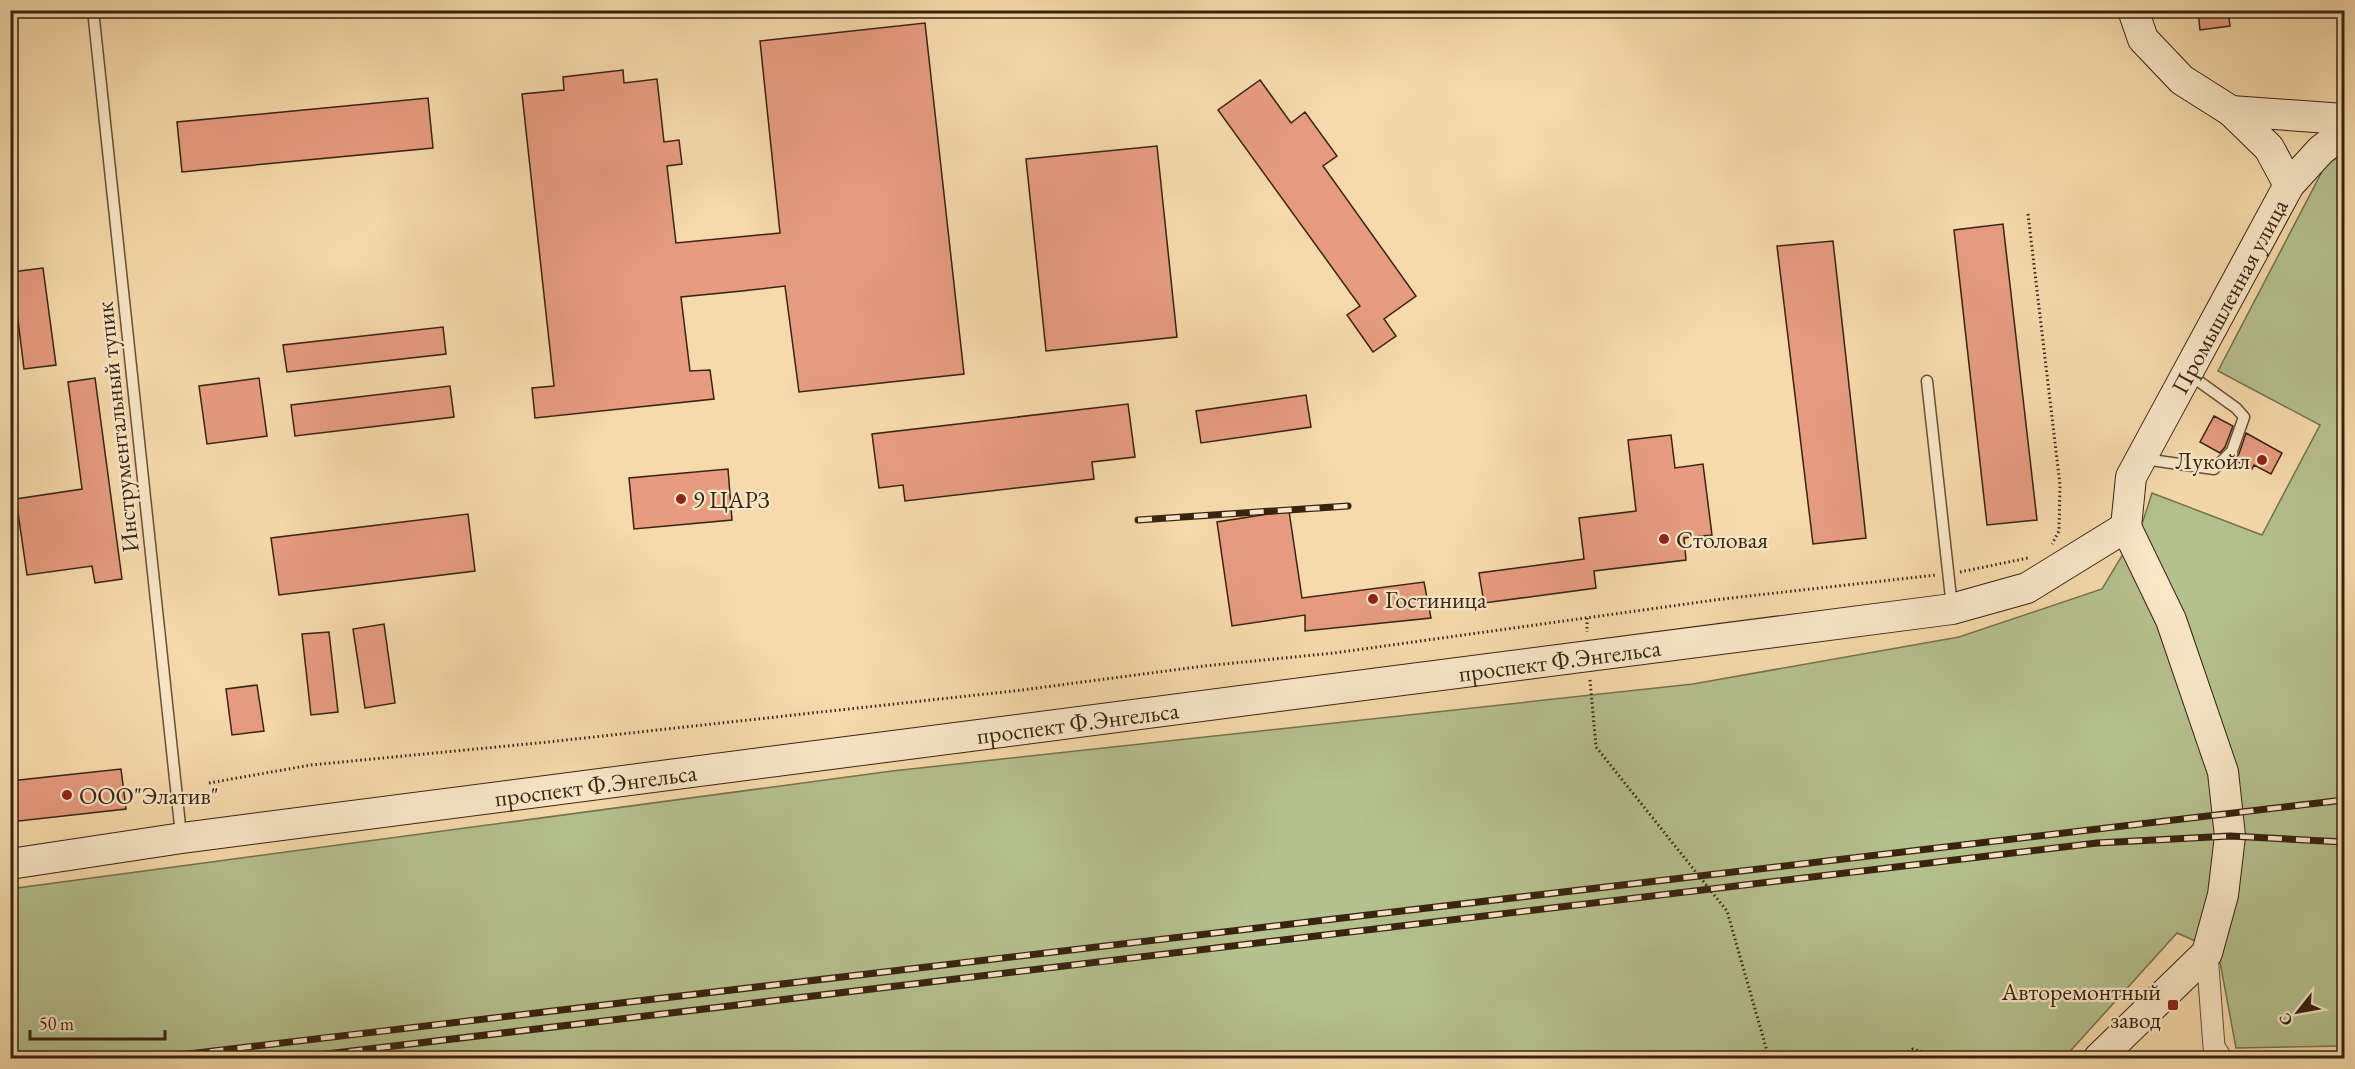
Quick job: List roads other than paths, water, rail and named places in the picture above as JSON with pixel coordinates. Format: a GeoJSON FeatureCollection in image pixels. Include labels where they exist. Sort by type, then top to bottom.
{"type":"FeatureCollection","features":[{"type":"Feature","properties":{"kind":"street","name":"Промышленная улица"},"geometry":{"type":"LineString","coordinates":[[2126,527],[2131,477],[2289,185],[2269,148],[2231,111],[2182,80],[2143,39],[2133,10]]}},
{"type":"Feature","properties":{"kind":"street"},"geometry":{"type":"LineString","coordinates":[[2231,111],[2344,119]]}},
{"type":"Feature","properties":{"kind":"street"},"geometry":{"type":"LineString","coordinates":[[2289,185],[2321,150],[2344,132]]}},
{"type":"Feature","properties":{"kind":"street","name":"проспект Ф.Энгельса"},"geometry":{"type":"LineString","coordinates":[[10,864],[182,838],[1588,658],[1952,609],[2027,588],[2126,527]]}},
{"type":"Feature","properties":{"kind":"street"},"geometry":{"type":"LineString","coordinates":[[2126,527],[2171,620],[2223,772],[2230,836],[2223,895],[2207,953],[2214,1047],[2221,1059]]}},
{"type":"Feature","properties":{"kind":"street"},"geometry":{"type":"LineString","coordinates":[[2099,1059],[2207,953]]}},
{"type":"Feature","properties":{"kind":"lane","name":"Инструментальный тупик"},"geometry":{"type":"LineString","coordinates":[[93,10],[182,838]]}},
{"type":"Feature","properties":{"kind":"lane"},"geometry":{"type":"LineString","coordinates":[[2141,458],[2214,469],[2232,451],[2244,417],[2236,408],[2187,373]]}},
{"type":"Feature","properties":{"kind":"lane"},"geometry":{"type":"LineString","coordinates":[[1926,381],[1952,609]]}},
{"type":"Feature","properties":{"kind":"railway"},"geometry":{"type":"LineString","coordinates":[[1138,520],[1348,506]]}},
{"type":"Feature","properties":{"kind":"railway"},"geometry":{"type":"LineString","coordinates":[[154,1058],[2344,800]]}},
{"type":"Feature","properties":{"kind":"railway"},"geometry":{"type":"LineString","coordinates":[[293,1058],[2097,843],[2230,836],[2344,842]]}},
{"type":"Feature","properties":{"kind":"place","name":"Лукойл"},"geometry":{"type":"Point","coordinates":[2262,460]}},
{"type":"Feature","properties":{"kind":"place","name":"9 ЦАРЗ"},"geometry":{"type":"Point","coordinates":[681,499]}},
{"type":"Feature","properties":{"kind":"place","name":"Столовая"},"geometry":{"type":"Point","coordinates":[1664,539]}},
{"type":"Feature","properties":{"kind":"place","name":"Гостиница"},"geometry":{"type":"Point","coordinates":[1373,599]}},
{"type":"Feature","properties":{"kind":"place","name":"ООО\"Элатив\""},"geometry":{"type":"Point","coordinates":[67,795]}},
{"type":"Feature","properties":{"kind":"place","name":"Авторемонтный завод"},"geometry":{"type":"Point","coordinates":[2173,1005]}}]}
